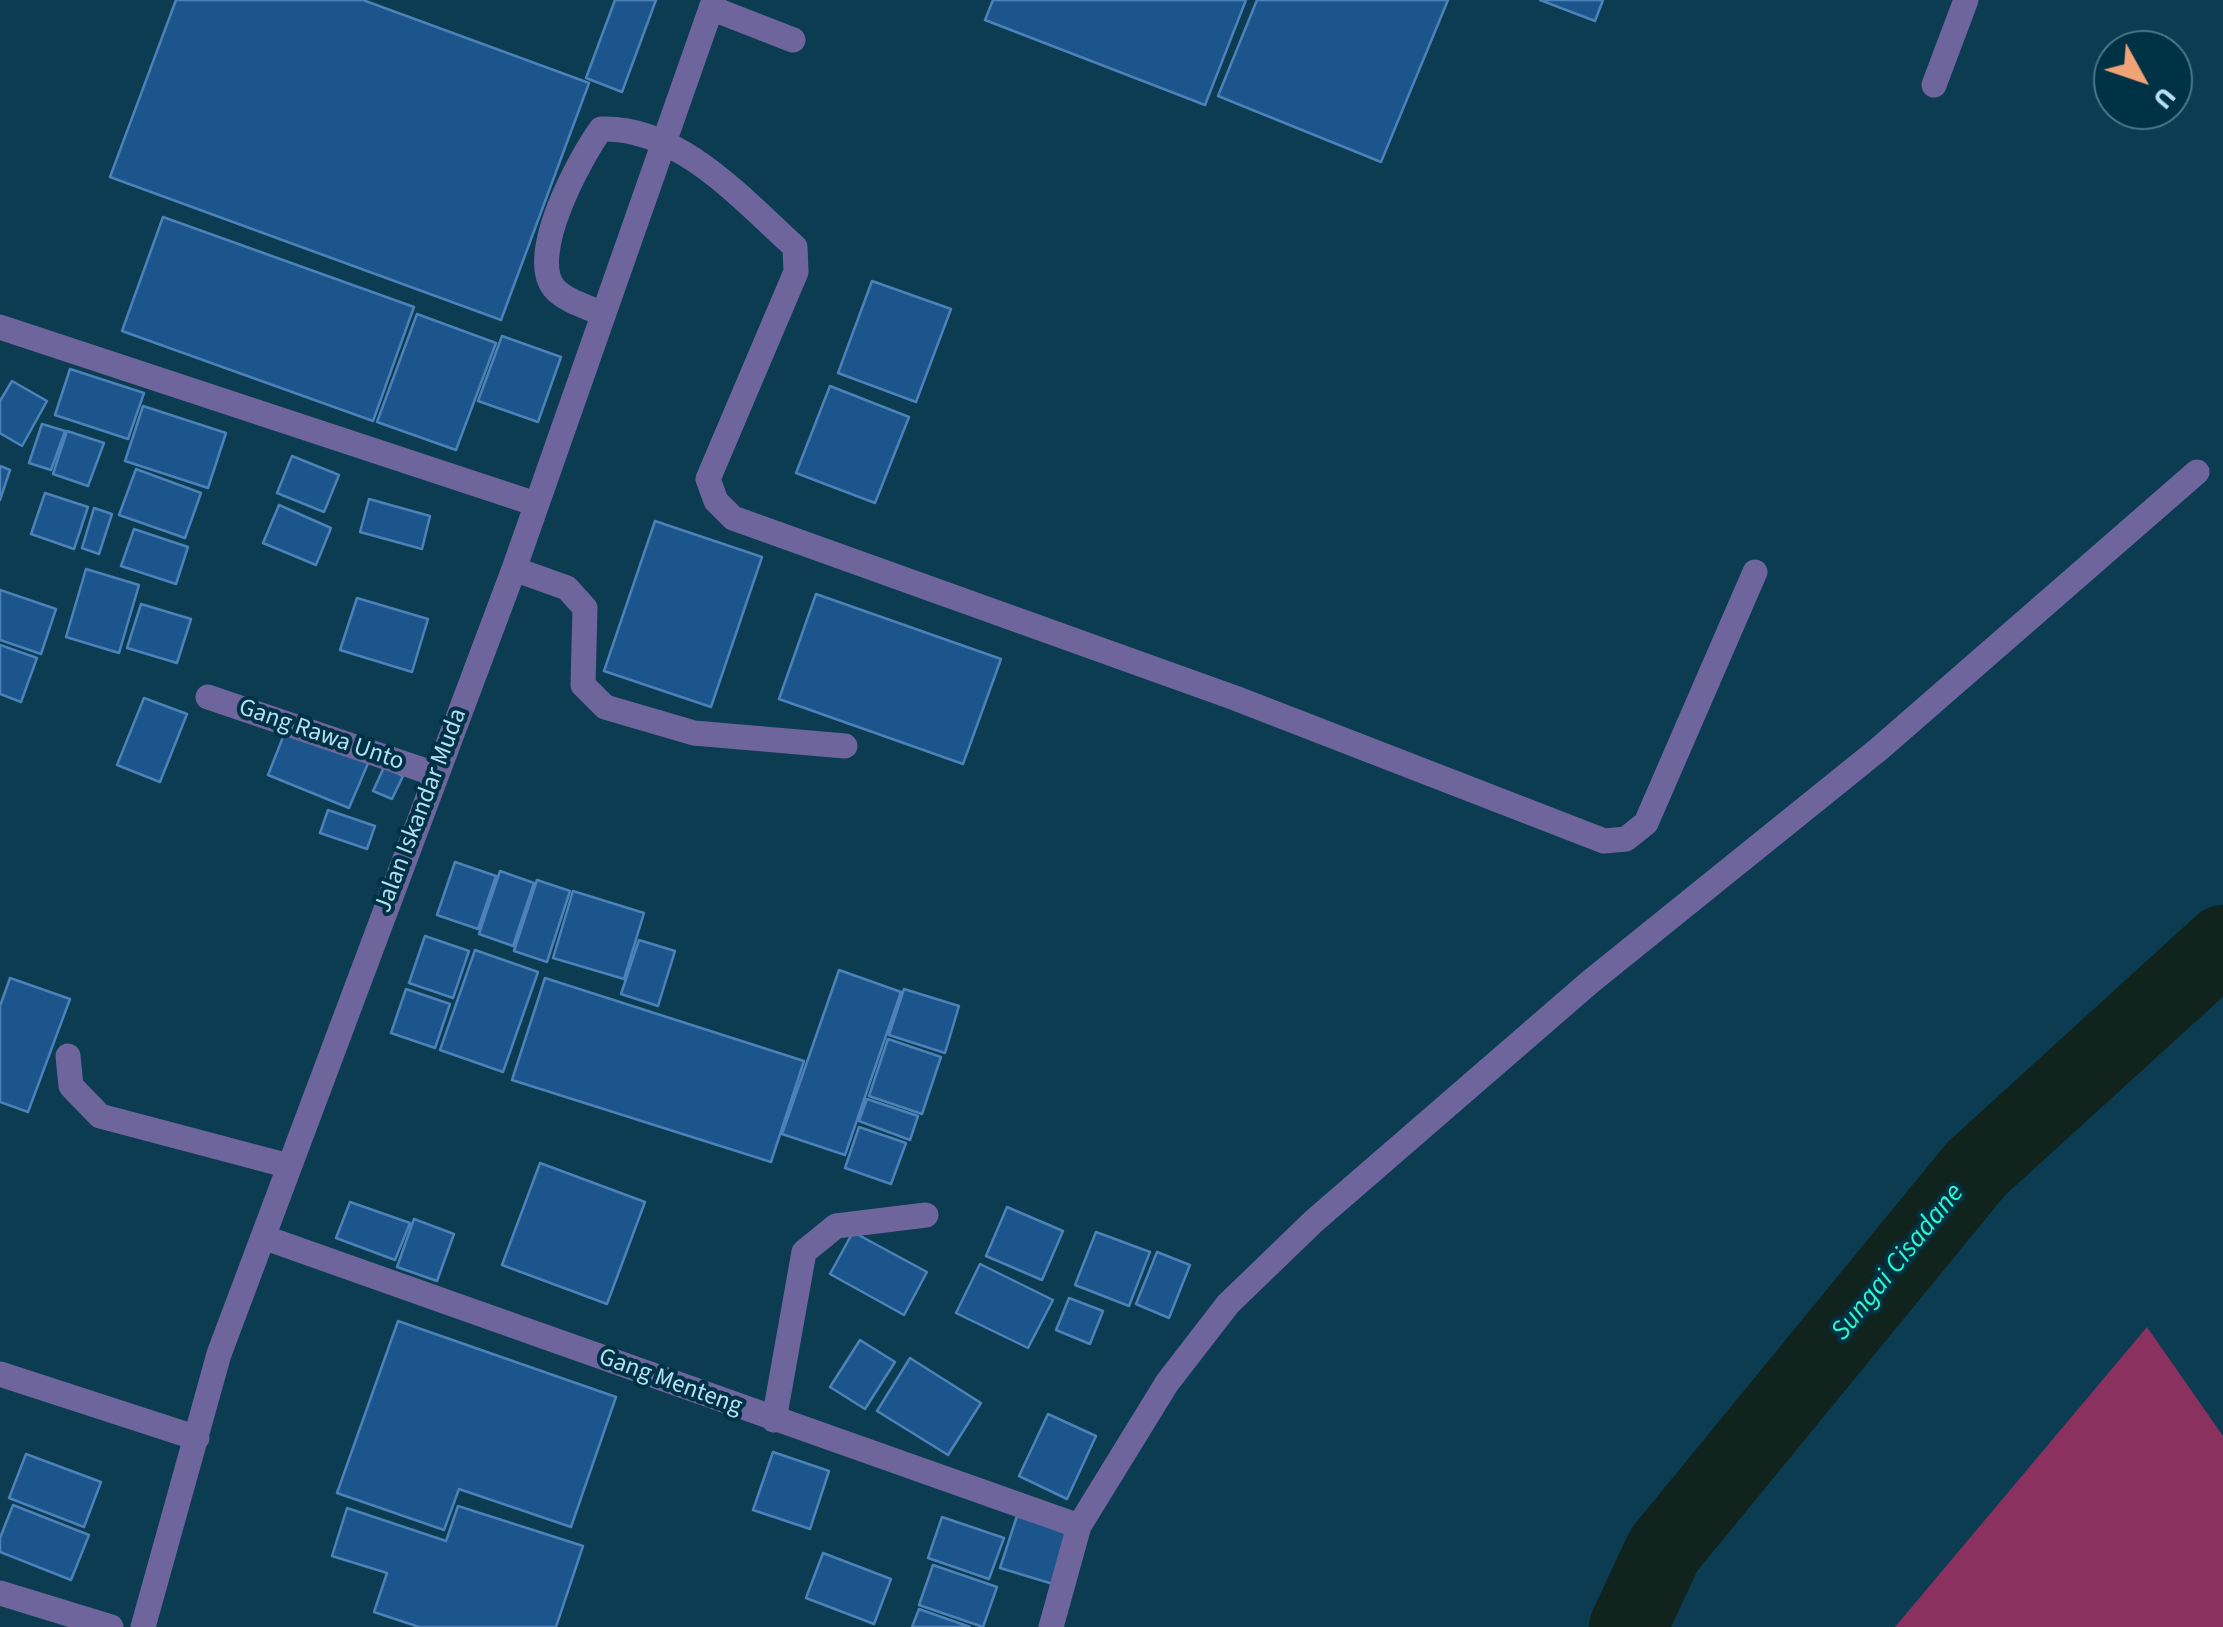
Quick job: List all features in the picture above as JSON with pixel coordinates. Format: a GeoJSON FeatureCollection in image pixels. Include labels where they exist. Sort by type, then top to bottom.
{"type":"FeatureCollection","features":[{"type":"Feature","properties":{"kind":"street"},"geometry":{"type":"LineString","coordinates":[[1934,85],[1966,0]]}},
{"type":"Feature","properties":{"kind":"street"},"geometry":{"type":"LineString","coordinates":[[713,4],[793,40]]}},
{"type":"Feature","properties":{"kind":"street","name":"Jalan Iskandar Muda"},"geometry":{"type":"LineString","coordinates":[[143,1627],[219,1354],[514,569],[713,4]]}},
{"type":"Feature","properties":{"kind":"street"},"geometry":{"type":"LineString","coordinates":[[603,314],[555,289],[548,275],[546,247],[581,158],[601,129],[622,128],[662,143],[712,172],[795,247],[796,272],[708,479],[716,501],[733,518],[1235,698],[1604,842],[1626,839],[1646,823],[1756,572]]}},
{"type":"Feature","properties":{"kind":"street"},"geometry":{"type":"LineString","coordinates":[[0,327],[536,504]]}},
{"type":"Feature","properties":{"kind":"street"},"geometry":{"type":"LineString","coordinates":[[1051,1627],[1080,1526],[1167,1382],[1228,1304],[1314,1220],[1590,982],[1879,748],[2197,472]]}},
{"type":"Feature","properties":{"kind":"street"},"geometry":{"type":"LineString","coordinates":[[514,569],[567,588],[586,608],[584,685],[605,706],[694,733],[845,746]]}},
{"type":"Feature","properties":{"kind":"street","name":"Gang Rawa Unto"},"geometry":{"type":"LineString","coordinates":[[208,697],[434,774]]}},
{"type":"Feature","properties":{"kind":"street"},"geometry":{"type":"LineString","coordinates":[[68,1056],[71,1086],[100,1116],[289,1166]]}},
{"type":"Feature","properties":{"kind":"street"},"geometry":{"type":"LineString","coordinates":[[774,1420],[804,1252],[836,1226],[926,1215]]}},
{"type":"Feature","properties":{"kind":"street","name":"Gang Menteng"},"geometry":{"type":"LineString","coordinates":[[263,1237],[1080,1526]]}},
{"type":"Feature","properties":{"kind":"street"},"geometry":{"type":"LineString","coordinates":[[0,1374],[197,1438]]}},
{"type":"Feature","properties":{"kind":"street"},"geometry":{"type":"LineString","coordinates":[[0,1593],[111,1627]]}},
{"type":"Feature","properties":{"kind":"shaded area"},"geometry":{"type":"Polygon","coordinates":[[[2147,1327],[2223,1436],[2223,1627],[1895,1627],[2147,1327]]]}},
{"type":"Feature","properties":{"kind":"building"},"geometry":{"type":"Polygon","coordinates":[[[176,0],[363,0],[589,83],[501,320],[110,177],[176,0]]]}},
{"type":"Feature","properties":{"kind":"building"},"geometry":{"type":"Polygon","coordinates":[[[615,0],[656,0],[622,92],[586,78],[615,0]]]}},
{"type":"Feature","properties":{"kind":"building"},"geometry":{"type":"Polygon","coordinates":[[[993,0],[1246,0],[1205,105],[985,20],[993,0]]]}},
{"type":"Feature","properties":{"kind":"building"},"geometry":{"type":"Polygon","coordinates":[[[1257,0],[1448,0],[1381,162],[1218,96],[1257,0]]]}},
{"type":"Feature","properties":{"kind":"building"},"geometry":{"type":"Polygon","coordinates":[[[1540,0],[1603,0],[1595,21],[1540,0]]]}},
{"type":"Feature","properties":{"kind":"building"},"geometry":{"type":"Polygon","coordinates":[[[163,217],[414,307],[373,421],[122,331],[163,217]]]}},
{"type":"Feature","properties":{"kind":"building"},"geometry":{"type":"Polygon","coordinates":[[[872,281],[951,309],[916,402],[838,373],[872,281]]]}},
{"type":"Feature","properties":{"kind":"building"},"geometry":{"type":"Polygon","coordinates":[[[417,314],[496,343],[456,450],[377,422],[417,314]]]}},
{"type":"Feature","properties":{"kind":"building"},"geometry":{"type":"Polygon","coordinates":[[[502,336],[561,357],[538,422],[478,401],[502,336]]]}},
{"type":"Feature","properties":{"kind":"building"},"geometry":{"type":"Polygon","coordinates":[[[70,369],[144,393],[128,439],[55,415],[70,369]]]}},
{"type":"Feature","properties":{"kind":"building"},"geometry":{"type":"Polygon","coordinates":[[[12,381],[47,401],[22,446],[0,433],[0,401],[12,381]]]}},
{"type":"Feature","properties":{"kind":"building"},"geometry":{"type":"Polygon","coordinates":[[[830,386],[909,417],[875,503],[796,473],[830,386]]]}},
{"type":"Feature","properties":{"kind":"building"},"geometry":{"type":"Polygon","coordinates":[[[143,406],[226,433],[208,488],[125,461],[143,406]]]}},
{"type":"Feature","properties":{"kind":"building"},"geometry":{"type":"Polygon","coordinates":[[[42,424],[65,431],[51,470],[29,463],[42,424]]]}},
{"type":"Feature","properties":{"kind":"building"},"geometry":{"type":"Polygon","coordinates":[[[67,431],[104,443],[88,486],[53,474],[67,431]]]}},
{"type":"Feature","properties":{"kind":"building"},"geometry":{"type":"Polygon","coordinates":[[[292,456],[339,475],[324,512],[277,493],[292,456]]]}},
{"type":"Feature","properties":{"kind":"building"},"geometry":{"type":"Polygon","coordinates":[[[0,466],[10,470],[0,500],[0,466]]]}},
{"type":"Feature","properties":{"kind":"building"},"geometry":{"type":"Polygon","coordinates":[[[136,469],[201,493],[185,538],[119,515],[136,469]]]}},
{"type":"Feature","properties":{"kind":"building"},"geometry":{"type":"Polygon","coordinates":[[[45,493],[88,507],[74,549],[31,534],[45,493]]]}},
{"type":"Feature","properties":{"kind":"building"},"geometry":{"type":"Polygon","coordinates":[[[369,499],[430,516],[422,549],[360,532],[369,499]]]}},
{"type":"Feature","properties":{"kind":"building"},"geometry":{"type":"Polygon","coordinates":[[[279,505],[331,528],[316,565],[263,543],[279,505]]]}},
{"type":"Feature","properties":{"kind":"building"},"geometry":{"type":"Polygon","coordinates":[[[94,508],[112,514],[99,554],[82,548],[94,508]]]}},
{"type":"Feature","properties":{"kind":"building"},"geometry":{"type":"Polygon","coordinates":[[[655,521],[762,557],[711,707],[604,671],[655,521]]]}},
{"type":"Feature","properties":{"kind":"building"},"geometry":{"type":"Polygon","coordinates":[[[134,529],[188,547],[176,584],[121,566],[134,529]]]}},
{"type":"Feature","properties":{"kind":"building"},"geometry":{"type":"Polygon","coordinates":[[[86,569],[139,585],[119,653],[66,637],[86,569]]]}},
{"type":"Feature","properties":{"kind":"building"},"geometry":{"type":"Polygon","coordinates":[[[0,590],[56,609],[41,654],[0,640],[0,590]]]}},
{"type":"Feature","properties":{"kind":"building"},"geometry":{"type":"Polygon","coordinates":[[[816,594],[1001,659],[963,764],[779,699],[816,594]]]}},
{"type":"Feature","properties":{"kind":"building"},"geometry":{"type":"Polygon","coordinates":[[[357,598],[428,619],[412,672],[340,650],[357,598]]]}},
{"type":"Feature","properties":{"kind":"building"},"geometry":{"type":"Polygon","coordinates":[[[141,604],[191,619],[177,663],[127,648],[141,604]]]}},
{"type":"Feature","properties":{"kind":"building"},"geometry":{"type":"Polygon","coordinates":[[[0,645],[37,658],[21,702],[0,694],[0,645]]]}},
{"type":"Feature","properties":{"kind":"building"},"geometry":{"type":"Polygon","coordinates":[[[144,698],[187,714],[160,782],[117,765],[144,698]]]}},
{"type":"Feature","properties":{"kind":"building"},"geometry":{"type":"Polygon","coordinates":[[[287,727],[369,761],[349,808],[268,775],[287,727]]]}},
{"type":"Feature","properties":{"kind":"building"},"geometry":{"type":"Polygon","coordinates":[[[384,767],[403,776],[392,799],[373,791],[384,767]]]}},
{"type":"Feature","properties":{"kind":"building"},"geometry":{"type":"Polygon","coordinates":[[[328,810],[375,826],[367,849],[320,833],[328,810]]]}},
{"type":"Feature","properties":{"kind":"building"},"geometry":{"type":"Polygon","coordinates":[[[455,862],[496,876],[478,929],[437,915],[455,862]]]}},
{"type":"Feature","properties":{"kind":"building"},"geometry":{"type":"Polygon","coordinates":[[[500,871],[534,883],[513,946],[479,934],[500,871]]]}},
{"type":"Feature","properties":{"kind":"building"},"geometry":{"type":"Polygon","coordinates":[[[537,880],[570,891],[547,962],[514,951],[537,880]]]}},
{"type":"Feature","properties":{"kind":"building"},"geometry":{"type":"Polygon","coordinates":[[[573,891],[644,913],[624,979],[553,958],[573,891]]]}},
{"type":"Feature","properties":{"kind":"building"},"geometry":{"type":"Polygon","coordinates":[[[425,936],[469,951],[453,998],[409,983],[425,936]]]}},
{"type":"Feature","properties":{"kind":"building"},"geometry":{"type":"Polygon","coordinates":[[[639,940],[675,951],[658,1006],[621,994],[639,940]]]}},
{"type":"Feature","properties":{"kind":"building"},"geometry":{"type":"Polygon","coordinates":[[[475,950],[538,972],[503,1072],[440,1050],[475,950]]]}},
{"type":"Feature","properties":{"kind":"building"},"geometry":{"type":"Polygon","coordinates":[[[839,970],[901,992],[845,1155],[782,1134],[839,970]]]}},
{"type":"Feature","properties":{"kind":"building"},"geometry":{"type":"Polygon","coordinates":[[[10,978],[70,999],[28,1112],[0,1102],[0,1006],[10,978]]]}},
{"type":"Feature","properties":{"kind":"building"},"geometry":{"type":"Polygon","coordinates":[[[545,978],[804,1061],[771,1162],[512,1080],[545,978]]]}},
{"type":"Feature","properties":{"kind":"building"},"geometry":{"type":"Polygon","coordinates":[[[406,989],[450,1004],[435,1048],[391,1033],[406,989]]]}},
{"type":"Feature","properties":{"kind":"building"},"geometry":{"type":"Polygon","coordinates":[[[904,989],[959,1006],[945,1053],[889,1035],[904,989]]]}},
{"type":"Feature","properties":{"kind":"building"},"geometry":{"type":"Polygon","coordinates":[[[888,1039],[941,1057],[922,1114],[869,1096],[888,1039]]]}},
{"type":"Feature","properties":{"kind":"building"},"geometry":{"type":"Polygon","coordinates":[[[867,1099],[918,1116],[910,1140],[859,1121],[867,1099]]]}},
{"type":"Feature","properties":{"kind":"building"},"geometry":{"type":"Polygon","coordinates":[[[859,1127],[906,1143],[891,1184],[845,1168],[859,1127]]]}},
{"type":"Feature","properties":{"kind":"building"},"geometry":{"type":"Polygon","coordinates":[[[540,1163],[645,1202],[607,1304],[502,1265],[540,1163]]]}},
{"type":"Feature","properties":{"kind":"building"},"geometry":{"type":"Polygon","coordinates":[[[350,1202],[410,1223],[395,1260],[336,1238],[350,1202]]]}},
{"type":"Feature","properties":{"kind":"building"},"geometry":{"type":"Polygon","coordinates":[[[1007,1207],[1063,1231],[1042,1280],[986,1256],[1007,1207]]]}},
{"type":"Feature","properties":{"kind":"building"},"geometry":{"type":"Polygon","coordinates":[[[414,1219],[454,1234],[437,1281],[397,1267],[414,1219]]]}},
{"type":"Feature","properties":{"kind":"building"},"geometry":{"type":"Polygon","coordinates":[[[853,1232],[927,1272],[904,1315],[830,1274],[853,1232]]]}},
{"type":"Feature","properties":{"kind":"building"},"geometry":{"type":"Polygon","coordinates":[[[1096,1232],[1150,1252],[1129,1306],[1075,1285],[1096,1232]]]}},
{"type":"Feature","properties":{"kind":"building"},"geometry":{"type":"Polygon","coordinates":[[[1157,1252],[1190,1265],[1169,1318],[1136,1304],[1157,1252]]]}},
{"type":"Feature","properties":{"kind":"building"},"geometry":{"type":"Polygon","coordinates":[[[980,1264],[1053,1300],[1028,1348],[956,1313],[980,1264]]]}},
{"type":"Feature","properties":{"kind":"building"},"geometry":{"type":"Polygon","coordinates":[[[1069,1298],[1103,1311],[1090,1344],[1056,1330],[1069,1298]]]}},
{"type":"Feature","properties":{"kind":"building"},"geometry":{"type":"Polygon","coordinates":[[[398,1321],[616,1397],[571,1527],[459,1489],[444,1530],[337,1493],[398,1321]]]}},
{"type":"Feature","properties":{"kind":"building"},"geometry":{"type":"Polygon","coordinates":[[[860,1340],[895,1362],[865,1409],[830,1387],[860,1340]]]}},
{"type":"Feature","properties":{"kind":"building"},"geometry":{"type":"Polygon","coordinates":[[[910,1358],[981,1403],[948,1455],[877,1411],[910,1358]]]}},
{"type":"Feature","properties":{"kind":"building"},"geometry":{"type":"Polygon","coordinates":[[[1048,1414],[1096,1436],[1067,1499],[1019,1476],[1048,1414]]]}},
{"type":"Feature","properties":{"kind":"building"},"geometry":{"type":"Polygon","coordinates":[[[773,1452],[829,1471],[810,1529],[753,1510],[773,1452]]]}},
{"type":"Feature","properties":{"kind":"building"},"geometry":{"type":"Polygon","coordinates":[[[26,1454],[101,1482],[84,1527],[9,1498],[26,1454]]]}},
{"type":"Feature","properties":{"kind":"building"},"geometry":{"type":"Polygon","coordinates":[[[13,1505],[89,1535],[71,1580],[0,1552],[0,1538],[13,1505]]]}},
{"type":"Feature","properties":{"kind":"building"},"geometry":{"type":"Polygon","coordinates":[[[458,1506],[583,1546],[556,1627],[419,1627],[374,1612],[387,1573],[332,1556],[347,1508],[446,1541],[458,1506]]]}},
{"type":"Feature","properties":{"kind":"building"},"geometry":{"type":"Polygon","coordinates":[[[1017,1516],[1069,1533],[1053,1584],[1000,1568],[1017,1516]]]}},
{"type":"Feature","properties":{"kind":"building"},"geometry":{"type":"Polygon","coordinates":[[[942,1517],[1004,1538],[989,1579],[928,1558],[942,1517]]]}},
{"type":"Feature","properties":{"kind":"building"},"geometry":{"type":"Polygon","coordinates":[[[823,1553],[891,1579],[874,1624],[806,1598],[823,1553]]]}},
{"type":"Feature","properties":{"kind":"building"},"geometry":{"type":"Polygon","coordinates":[[[933,1565],[997,1587],[983,1627],[919,1605],[933,1565]]]}},
{"type":"Feature","properties":{"kind":"building"},"geometry":{"type":"Polygon","coordinates":[[[919,1609],[970,1627],[912,1627],[919,1609]]]}},
{"type":"Feature","properties":{"kind":"waterway","name":"Sungai Cisadane"},"geometry":{"type":"LineString","coordinates":[[1628,1627],[1664,1550],[1976,1169],[2223,944]]}}]}
